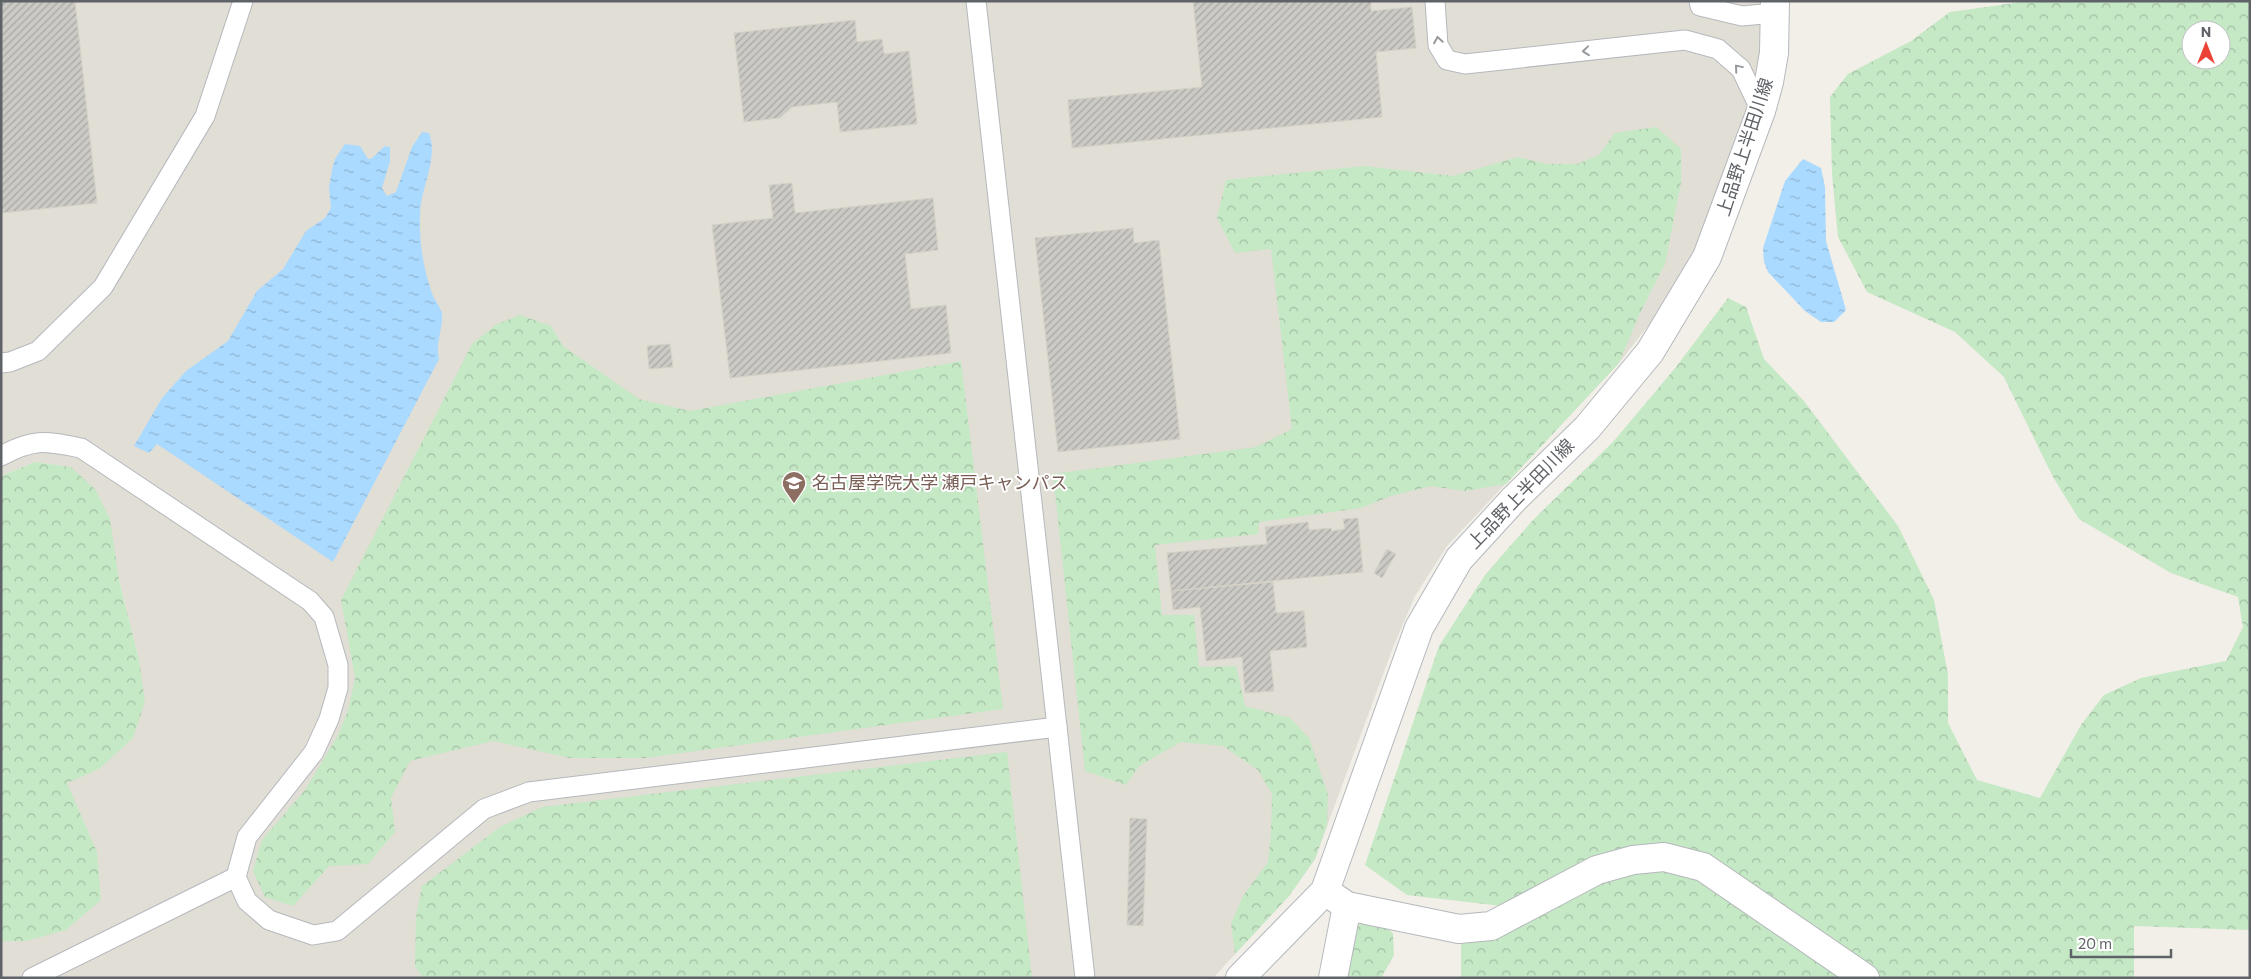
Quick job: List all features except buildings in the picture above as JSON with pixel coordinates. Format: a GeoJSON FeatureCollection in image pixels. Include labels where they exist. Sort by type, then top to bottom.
{"type":"FeatureCollection","features":[{"type":"Feature","properties":{"kind":"street","name":"上品野上半田川線"},"geometry":{"type":"LineString","coordinates":[[1240,978],[1324,891],[1419,628],[1458,559],[1587,428],[1650,352],[1707,257],[1761,111],[1769,82],[1774,53],[1774,7]]}},
{"type":"Feature","properties":{"kind":"street"},"geometry":{"type":"LineString","coordinates":[[1324,891],[1347,906],[1458,928],[1491,926],[1597,870],[1633,860],[1664,857],[1703,867],[1865,978]]}},
{"type":"Feature","properties":{"kind":"street"},"geometry":{"type":"LineString","coordinates":[[1333,978],[1347,906]]}},
{"type":"Feature","properties":{"kind":"lane"},"geometry":{"type":"LineString","coordinates":[[1,363],[10,362],[38,351],[103,287],[204,116],[243,1]]}},
{"type":"Feature","properties":{"kind":"lane"},"geometry":{"type":"LineString","coordinates":[[976,1],[1085,978]]}},
{"type":"Feature","properties":{"kind":"lane"},"geometry":{"type":"LineString","coordinates":[[1435,1],[1438,45],[1447,60],[1465,64],[1685,40],[1718,49],[1741,69],[1761,111]]}},
{"type":"Feature","properties":{"kind":"lane"},"geometry":{"type":"LineString","coordinates":[[1699,1],[1700,6],[1742,16],[1774,7]]}},
{"type":"Feature","properties":{"kind":"lane"},"geometry":{"type":"LineString","coordinates":[[1,456],[23,444],[50,442],[81,448],[310,601],[324,617],[338,664],[338,688],[330,719],[314,752],[247,837],[236,877],[247,901],[269,920],[313,935],[337,931],[484,809],[529,792],[1057,727]]}},
{"type":"Feature","properties":{"kind":"lane"},"geometry":{"type":"LineString","coordinates":[[32,978],[236,877]]}},
{"type":"Feature","properties":{"kind":"shaded area","name":"名古屋学院大学 瀬戸キャンパス"},"geometry":{"type":"Polygon","coordinates":[[[1,1],[1765,1],[1767,52],[1736,149],[1681,283],[1619,363],[1447,546],[1415,596],[1392,650],[1315,859],[1289,896],[1213,978],[1,978],[1,941],[26,941],[97,852],[66,782],[99,769],[139,660],[119,580],[71,467],[35,462],[1,476],[1,1]]]}},
{"type":"Feature","properties":{"kind":"green space"},"geometry":{"type":"Polygon","coordinates":[[[2029,1],[2250,1],[2250,930],[2134,926],[2134,978],[1883,978],[1706,857],[1672,847],[1502,906],[1407,895],[1365,865],[1439,646],[1485,575],[1532,521],[1613,442],[1676,367],[1728,298],[1746,307],[1764,359],[1804,401],[1898,526],[1934,600],[1948,675],[1948,723],[1977,780],[2040,798],[2081,725],[2104,695],[2141,678],[2226,661],[2243,627],[2238,597],[2171,573],[2079,519],[2053,477],[2004,377],[1955,332],[1867,292],[1838,237],[1832,174],[1830,97],[1848,74],[1911,41],[1950,12],[2029,1]]]}},
{"type":"Feature","properties":{"kind":"green space"},"geometry":{"type":"Polygon","coordinates":[[[1656,127],[1681,149],[1681,183],[1665,264],[1640,313],[1619,363],[1506,484],[1465,491],[1431,486],[1391,496],[1361,508],[1259,522],[1258,534],[1155,545],[1162,615],[1194,615],[1199,667],[1236,666],[1245,706],[1290,718],[1309,738],[1328,795],[1327,825],[1315,859],[1289,896],[1235,954],[1231,924],[1243,896],[1268,862],[1272,794],[1258,770],[1223,746],[1181,742],[1139,766],[1126,785],[1085,771],[1053,474],[1256,447],[1292,429],[1271,249],[1235,253],[1217,218],[1226,180],[1364,166],[1453,176],[1518,157],[1547,164],[1577,164],[1599,155],[1615,133],[1656,127]]]}},
{"type":"Feature","properties":{"kind":"green space"},"geometry":{"type":"Polygon","coordinates":[[[520,315],[551,326],[563,346],[639,399],[690,411],[961,361],[1003,709],[645,758],[570,758],[493,741],[410,761],[391,798],[395,832],[368,864],[329,866],[293,906],[265,897],[253,871],[262,840],[305,790],[337,737],[348,711],[355,678],[341,600],[472,344],[497,324],[520,315]]]}},
{"type":"Feature","properties":{"kind":"green space"},"geometry":{"type":"Polygon","coordinates":[[[35,462],[71,467],[95,489],[110,519],[119,580],[139,660],[145,702],[133,738],[99,769],[67,783],[97,852],[101,900],[66,930],[26,941],[1,941],[1,476],[35,462]]]}},
{"type":"Feature","properties":{"kind":"green space"},"geometry":{"type":"Polygon","coordinates":[[[1007,752],[1032,978],[423,978],[415,966],[416,916],[422,886],[500,827],[542,807],[1007,752]]]}},
{"type":"Feature","properties":{"kind":"green space"},"geometry":{"type":"Polygon","coordinates":[[[1651,869],[1696,877],[1845,978],[1461,978],[1461,944],[1488,939],[1589,886],[1651,869]]]}},
{"type":"Feature","properties":{"kind":"green space"},"geometry":{"type":"Polygon","coordinates":[[[1364,923],[1387,927],[1393,934],[1394,955],[1381,978],[1344,978],[1354,927],[1364,923]]]}},
{"type":"Feature","properties":{"kind":"water"},"geometry":{"type":"Polygon","coordinates":[[[422,132],[429,133],[432,153],[421,205],[420,234],[426,274],[433,296],[442,314],[438,348],[439,359],[333,562],[157,444],[149,453],[134,446],[162,398],[186,371],[228,341],[257,291],[283,269],[306,231],[325,218],[331,208],[329,188],[332,170],[335,159],[345,144],[360,146],[368,159],[371,159],[385,146],[390,147],[390,161],[382,188],[387,196],[396,192],[412,147],[422,132]]]}},
{"type":"Feature","properties":{"kind":"water"},"geometry":{"type":"Polygon","coordinates":[[[1803,159],[1821,168],[1825,187],[1826,241],[1846,310],[1834,322],[1821,322],[1805,311],[1768,272],[1764,262],[1763,248],[1785,181],[1803,159]]]}},
{"type":"Feature","properties":{"kind":"place","name":"名古屋学院大学 瀬戸キャンパス"},"geometry":{"type":"Point","coordinates":[794,504]}}]}
